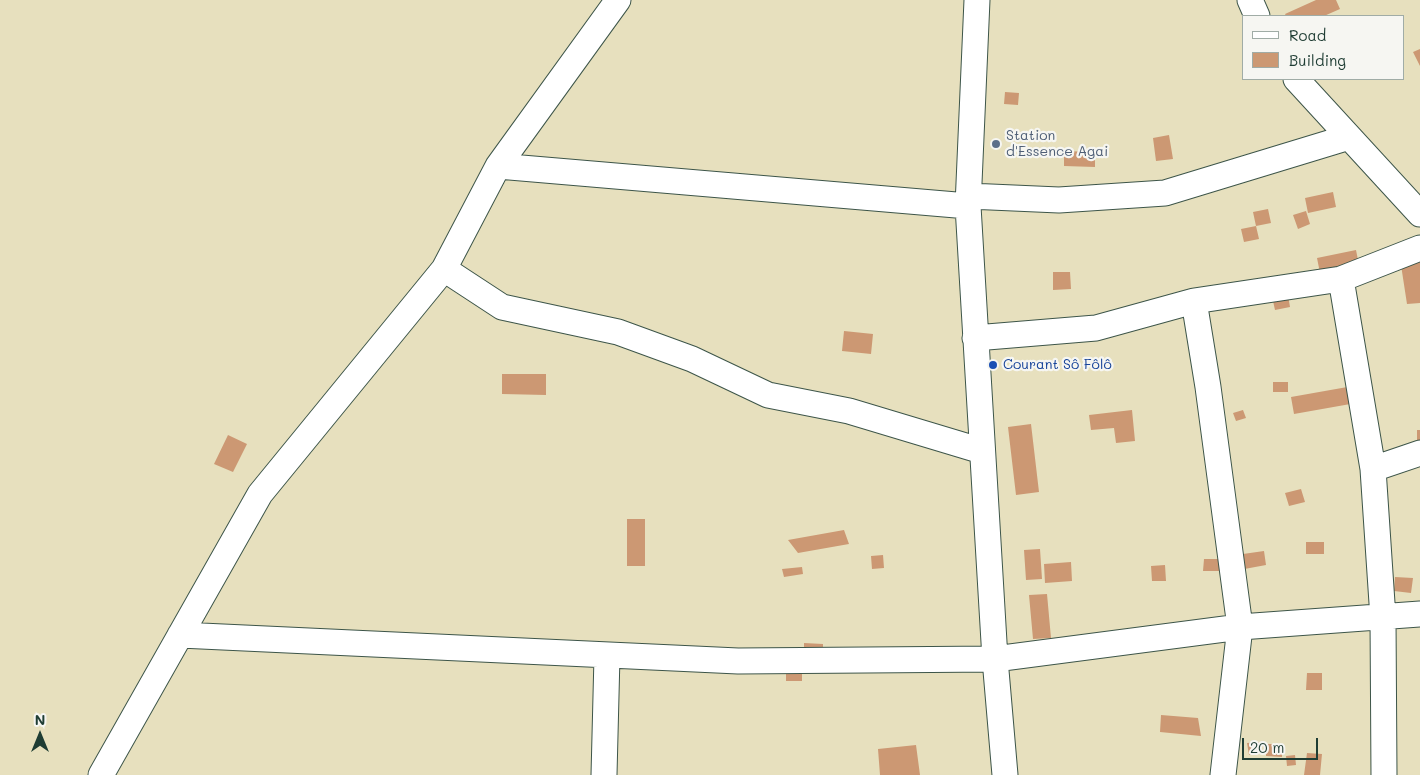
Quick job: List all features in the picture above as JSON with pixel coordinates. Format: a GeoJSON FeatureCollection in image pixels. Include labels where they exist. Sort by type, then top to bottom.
{"type":"FeatureCollection","features":[{"type":"Feature","properties":{"kind":"street"},"geometry":{"type":"LineString","coordinates":[[101,775],[260,494],[444,269],[498,166],[617,0]]}},
{"type":"Feature","properties":{"kind":"street"},"geometry":{"type":"LineString","coordinates":[[977,0],[968,201],[974,338],[995,658],[1005,775]]}},
{"type":"Feature","properties":{"kind":"street"},"geometry":{"type":"LineString","coordinates":[[1250,0],[1257,15]]}},
{"type":"Feature","properties":{"kind":"street"},"geometry":{"type":"LineString","coordinates":[[1297,80],[1420,214]]}},
{"type":"Feature","properties":{"kind":"street"},"geometry":{"type":"LineString","coordinates":[[498,166],[968,201],[1058,200],[1165,193],[1349,137]]}},
{"type":"Feature","properties":{"kind":"street"},"geometry":{"type":"LineString","coordinates":[[974,338],[1096,328],[1194,302],[1341,279],[1420,248]]}},
{"type":"Feature","properties":{"kind":"street"},"geometry":{"type":"LineString","coordinates":[[444,269],[502,307],[618,332],[692,359],[768,395],[849,411],[982,451]]}},
{"type":"Feature","properties":{"kind":"street"},"geometry":{"type":"LineString","coordinates":[[1341,279],[1374,469],[1383,618],[1384,775]]}},
{"type":"Feature","properties":{"kind":"street"},"geometry":{"type":"LineString","coordinates":[[1194,302],[1208,386],[1240,628],[1223,775]]}},
{"type":"Feature","properties":{"kind":"street"},"geometry":{"type":"LineString","coordinates":[[1374,469],[1420,453]]}},
{"type":"Feature","properties":{"kind":"street"},"geometry":{"type":"LineString","coordinates":[[180,635],[738,662],[995,658],[1240,628],[1420,614]]}},
{"type":"Feature","properties":{"kind":"street"},"geometry":{"type":"LineString","coordinates":[[604,775],[607,656]]}},
{"type":"Feature","properties":{"kind":"building"},"geometry":{"type":"Polygon","coordinates":[[[1316,0],[1336,0],[1340,9],[1326,15],[1285,14],[1316,0]]]}},
{"type":"Feature","properties":{"kind":"building"},"geometry":{"type":"Polygon","coordinates":[[[1420,49],[1420,66],[1413,52],[1420,49]]]}},
{"type":"Feature","properties":{"kind":"building"},"geometry":{"type":"Polygon","coordinates":[[[1005,92],[1019,93],[1018,105],[1004,104],[1005,92]]]}},
{"type":"Feature","properties":{"kind":"building"},"geometry":{"type":"Polygon","coordinates":[[[1169,135],[1173,159],[1156,161],[1153,138],[1169,135]]]}},
{"type":"Feature","properties":{"kind":"building"},"geometry":{"type":"Polygon","coordinates":[[[1064,151],[1095,152],[1095,167],[1064,166],[1064,151]]]}},
{"type":"Feature","properties":{"kind":"building"},"geometry":{"type":"Polygon","coordinates":[[[1333,192],[1336,207],[1308,213],[1305,198],[1333,192]]]}},
{"type":"Feature","properties":{"kind":"building"},"geometry":{"type":"Polygon","coordinates":[[[1268,209],[1271,223],[1256,226],[1253,212],[1268,209]]]}},
{"type":"Feature","properties":{"kind":"building"},"geometry":{"type":"Polygon","coordinates":[[[1306,211],[1310,224],[1298,229],[1293,215],[1306,211]]]}},
{"type":"Feature","properties":{"kind":"building"},"geometry":{"type":"Polygon","coordinates":[[[1256,226],[1259,239],[1244,242],[1241,229],[1256,226]]]}},
{"type":"Feature","properties":{"kind":"building"},"geometry":{"type":"Polygon","coordinates":[[[1356,250],[1359,265],[1320,273],[1317,258],[1356,250]]]}},
{"type":"Feature","properties":{"kind":"building"},"geometry":{"type":"Polygon","coordinates":[[[1420,262],[1420,303],[1407,304],[1401,265],[1420,262]]]}},
{"type":"Feature","properties":{"kind":"building"},"geometry":{"type":"Polygon","coordinates":[[[1053,272],[1070,272],[1071,289],[1053,290],[1053,272]]]}},
{"type":"Feature","properties":{"kind":"building"},"geometry":{"type":"Polygon","coordinates":[[[1287,289],[1290,307],[1275,310],[1271,292],[1287,289]]]}},
{"type":"Feature","properties":{"kind":"building"},"geometry":{"type":"Polygon","coordinates":[[[844,331],[873,334],[871,354],[842,351],[844,331]]]}},
{"type":"Feature","properties":{"kind":"building"},"geometry":{"type":"Polygon","coordinates":[[[502,374],[546,374],[546,395],[502,394],[502,374]]]}},
{"type":"Feature","properties":{"kind":"building"},"geometry":{"type":"Polygon","coordinates":[[[1273,382],[1288,382],[1288,392],[1273,392],[1273,382]]]}},
{"type":"Feature","properties":{"kind":"building"},"geometry":{"type":"Polygon","coordinates":[[[1353,386],[1356,403],[1294,414],[1291,397],[1353,386]]]}},
{"type":"Feature","properties":{"kind":"building"},"geometry":{"type":"Polygon","coordinates":[[[1132,410],[1135,441],[1116,443],[1114,428],[1091,430],[1089,415],[1132,410]]]}},
{"type":"Feature","properties":{"kind":"building"},"geometry":{"type":"Polygon","coordinates":[[[1243,410],[1246,418],[1236,421],[1233,413],[1243,410]]]}},
{"type":"Feature","properties":{"kind":"building"},"geometry":{"type":"Polygon","coordinates":[[[1031,424],[1039,492],[1016,495],[1008,427],[1031,424]]]}},
{"type":"Feature","properties":{"kind":"building"},"geometry":{"type":"Polygon","coordinates":[[[1417,430],[1420,430],[1420,441],[1417,441],[1417,430]]]}},
{"type":"Feature","properties":{"kind":"building"},"geometry":{"type":"Polygon","coordinates":[[[228,435],[247,444],[233,472],[214,464],[228,435]]]}},
{"type":"Feature","properties":{"kind":"building"},"geometry":{"type":"Polygon","coordinates":[[[1301,489],[1305,502],[1289,506],[1285,493],[1301,489]]]}},
{"type":"Feature","properties":{"kind":"building"},"geometry":{"type":"Polygon","coordinates":[[[627,519],[645,519],[645,566],[627,566],[627,519]]]}},
{"type":"Feature","properties":{"kind":"building"},"geometry":{"type":"Polygon","coordinates":[[[844,530],[849,544],[798,553],[788,540],[844,530]]]}},
{"type":"Feature","properties":{"kind":"building"},"geometry":{"type":"Polygon","coordinates":[[[1306,542],[1324,542],[1324,554],[1306,554],[1306,542]]]}},
{"type":"Feature","properties":{"kind":"building"},"geometry":{"type":"Polygon","coordinates":[[[1040,549],[1042,579],[1026,580],[1024,550],[1040,549]]]}},
{"type":"Feature","properties":{"kind":"building"},"geometry":{"type":"Polygon","coordinates":[[[1264,551],[1266,565],[1239,570],[1236,555],[1264,551]]]}},
{"type":"Feature","properties":{"kind":"building"},"geometry":{"type":"Polygon","coordinates":[[[883,555],[884,568],[872,569],[871,556],[883,555]]]}},
{"type":"Feature","properties":{"kind":"building"},"geometry":{"type":"Polygon","coordinates":[[[1204,559],[1220,559],[1220,571],[1203,571],[1204,559]]]}},
{"type":"Feature","properties":{"kind":"building"},"geometry":{"type":"Polygon","coordinates":[[[1071,562],[1072,581],[1045,583],[1044,564],[1071,562]]]}},
{"type":"Feature","properties":{"kind":"building"},"geometry":{"type":"Polygon","coordinates":[[[1165,565],[1166,581],[1152,581],[1151,566],[1165,565]]]}},
{"type":"Feature","properties":{"kind":"building"},"geometry":{"type":"Polygon","coordinates":[[[802,567],[803,574],[784,577],[782,569],[802,567]]]}},
{"type":"Feature","properties":{"kind":"building"},"geometry":{"type":"Polygon","coordinates":[[[1395,577],[1413,578],[1411,593],[1394,591],[1395,577]]]}},
{"type":"Feature","properties":{"kind":"building"},"geometry":{"type":"Polygon","coordinates":[[[1047,594],[1051,638],[1033,639],[1029,595],[1047,594]]]}},
{"type":"Feature","properties":{"kind":"building"},"geometry":{"type":"Polygon","coordinates":[[[804,643],[823,644],[823,652],[804,651],[804,643]]]}},
{"type":"Feature","properties":{"kind":"building"},"geometry":{"type":"Polygon","coordinates":[[[786,669],[802,669],[802,681],[786,681],[786,669]]]}},
{"type":"Feature","properties":{"kind":"building"},"geometry":{"type":"Polygon","coordinates":[[[1307,673],[1322,673],[1322,690],[1306,690],[1307,673]]]}},
{"type":"Feature","properties":{"kind":"building"},"geometry":{"type":"Polygon","coordinates":[[[1161,715],[1198,718],[1201,736],[1160,732],[1161,715]]]}},
{"type":"Feature","properties":{"kind":"building"},"geometry":{"type":"Polygon","coordinates":[[[1259,742],[1260,754],[1249,755],[1247,743],[1259,742]]]}},
{"type":"Feature","properties":{"kind":"building"},"geometry":{"type":"Polygon","coordinates":[[[1266,744],[1282,744],[1282,757],[1266,756],[1266,744]]]}},
{"type":"Feature","properties":{"kind":"building"},"geometry":{"type":"Polygon","coordinates":[[[916,745],[920,775],[880,775],[878,749],[916,745]]]}},
{"type":"Feature","properties":{"kind":"building"},"geometry":{"type":"Polygon","coordinates":[[[1307,753],[1322,754],[1320,775],[1304,775],[1307,753]]]}},
{"type":"Feature","properties":{"kind":"building"},"geometry":{"type":"Polygon","coordinates":[[[1295,755],[1296,765],[1287,766],[1286,756],[1295,755]]]}},
{"type":"Feature","properties":{"kind":"place","name":"Station d'Essence Agai"},"geometry":{"type":"Point","coordinates":[996,144]}},
{"type":"Feature","properties":{"kind":"place","name":"Courant Sô Fôlô"},"geometry":{"type":"Point","coordinates":[993,365]}}]}
